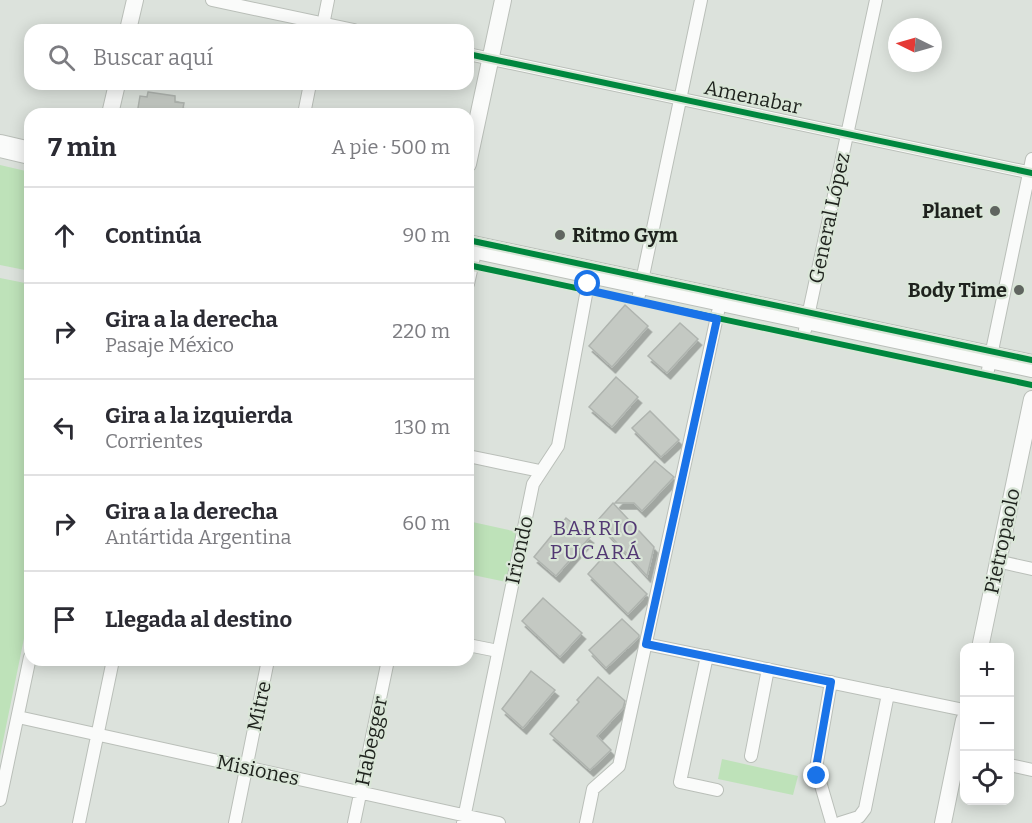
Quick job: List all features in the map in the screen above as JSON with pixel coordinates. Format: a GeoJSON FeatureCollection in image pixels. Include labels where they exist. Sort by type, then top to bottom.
{"type":"FeatureCollection","features":[{"type":"Feature","properties":{"kind":"highway"},"geometry":{"type":"LineString","coordinates":[[0,146],[24,152]]}},
{"type":"Feature","properties":{"kind":"highway"},"geometry":{"type":"LineString","coordinates":[[0,161],[24,166]]}},
{"type":"Feature","properties":{"kind":"highway"},"geometry":{"type":"LineString","coordinates":[[474,255],[989,363],[1032,366]]}},
{"type":"Feature","properties":{"kind":"highway"},"geometry":{"type":"LineString","coordinates":[[474,255],[588,284],[640,289],[718,312],[806,324]]}},
{"type":"Feature","properties":{"kind":"highway"},"geometry":{"type":"LineString","coordinates":[[989,363],[1032,379]]}},
{"type":"Feature","properties":{"kind":"street"},"geometry":{"type":"LineString","coordinates":[[129,24],[135,0]]}},
{"type":"Feature","properties":{"kind":"street"},"geometry":{"type":"LineString","coordinates":[[212,0],[311,24]]}},
{"type":"Feature","properties":{"kind":"street"},"geometry":{"type":"LineString","coordinates":[[324,24],[328,0]]}},
{"type":"Feature","properties":{"kind":"street"},"geometry":{"type":"LineString","coordinates":[[474,135],[503,0]]}},
{"type":"Feature","properties":{"kind":"street"},"geometry":{"type":"LineString","coordinates":[[640,289],[701,0]]}},
{"type":"Feature","properties":{"kind":"street","name":"General López"},"geometry":{"type":"LineString","coordinates":[[806,324],[876,0]]}},
{"type":"Feature","properties":{"kind":"street","name":"Amenabar"},"geometry":{"type":"LineString","coordinates":[[474,55],[1031,173]]}},
{"type":"Feature","properties":{"kind":"street"},"geometry":{"type":"LineString","coordinates":[[111,108],[116,90]]}},
{"type":"Feature","properties":{"kind":"street"},"geometry":{"type":"LineString","coordinates":[[305,108],[309,90]]}},
{"type":"Feature","properties":{"kind":"street"},"geometry":{"type":"LineString","coordinates":[[989,363],[1031,173],[1032,159]]}},
{"type":"Feature","properties":{"kind":"street","name":"Iriondo"},"geometry":{"type":"LineString","coordinates":[[464,819],[533,484],[558,446],[588,284]]}},
{"type":"Feature","properties":{"kind":"street"},"geometry":{"type":"LineString","coordinates":[[586,823],[593,789],[619,766],[718,312]]}},
{"type":"Feature","properties":{"kind":"street","name":"Pietropaolo"},"geometry":{"type":"LineString","coordinates":[[981,643],[1032,399]]}},
{"type":"Feature","properties":{"kind":"street"},"geometry":{"type":"LineString","coordinates":[[474,457],[540,471]]}},
{"type":"Feature","properties":{"kind":"street"},"geometry":{"type":"LineString","coordinates":[[997,561],[1032,569]]}},
{"type":"Feature","properties":{"kind":"street"},"geometry":{"type":"LineString","coordinates":[[646,644],[960,709]]}},
{"type":"Feature","properties":{"kind":"street"},"geometry":{"type":"LineString","coordinates":[[474,646],[498,651]]}},
{"type":"Feature","properties":{"kind":"street"},"geometry":{"type":"LineString","coordinates":[[706,656],[680,782],[717,790]]}},
{"type":"Feature","properties":{"kind":"street"},"geometry":{"type":"LineString","coordinates":[[0,800],[28,666]]}},
{"type":"Feature","properties":{"kind":"street"},"geometry":{"type":"LineString","coordinates":[[79,823],[112,666]]}},
{"type":"Feature","properties":{"kind":"street","name":"Mitre"},"geometry":{"type":"LineString","coordinates":[[235,823],[267,666]]}},
{"type":"Feature","properties":{"kind":"street","name":"Habegger"},"geometry":{"type":"LineString","coordinates":[[354,823],[387,666]]}},
{"type":"Feature","properties":{"kind":"street"},"geometry":{"type":"LineString","coordinates":[[751,756],[768,669]]}},
{"type":"Feature","properties":{"kind":"street"},"geometry":{"type":"LineString","coordinates":[[831,682],[816,768],[832,823]]}},
{"type":"Feature","properties":{"kind":"street"},"geometry":{"type":"LineString","coordinates":[[840,823],[859,817],[865,810],[888,694]]}},
{"type":"Feature","properties":{"kind":"street","name":"Misiones"},"geometry":{"type":"LineString","coordinates":[[18,717],[361,793],[464,819],[499,823]]}},
{"type":"Feature","properties":{"kind":"street"},"geometry":{"type":"LineString","coordinates":[[943,823],[960,759]]}},
{"type":"Feature","properties":{"kind":"street"},"geometry":{"type":"LineString","coordinates":[[1014,766],[1032,770]]}},
{"type":"Feature","properties":{"kind":"green space"},"geometry":{"type":"Polygon","coordinates":[[[0,165],[24,171],[24,270],[0,265],[0,165]]]}},
{"type":"Feature","properties":{"kind":"green space"},"geometry":{"type":"Polygon","coordinates":[[[0,278],[24,283],[24,638],[0,756],[0,278]]]}},
{"type":"Feature","properties":{"kind":"green space"},"geometry":{"type":"Polygon","coordinates":[[[474,522],[522,533],[511,583],[474,575],[474,522]]]}},
{"type":"Feature","properties":{"kind":"green space"},"geometry":{"type":"Polygon","coordinates":[[[722,759],[798,776],[793,795],[718,779],[722,759]]]}},
{"type":"Feature","properties":{"kind":"building"},"geometry":{"type":"Polygon","coordinates":[[[148,92],[175,96],[175,102],[184,103],[183,108],[138,108],[140,96],[147,97],[148,92]]]}},
{"type":"Feature","properties":{"kind":"building"},"geometry":{"type":"Polygon","coordinates":[[[625,305],[648,326],[612,367],[589,346],[625,305]]]}},
{"type":"Feature","properties":{"kind":"building"},"geometry":{"type":"Polygon","coordinates":[[[680,323],[698,339],[667,373],[648,356],[680,323]]]}},
{"type":"Feature","properties":{"kind":"building"},"geometry":{"type":"Polygon","coordinates":[[[616,377],[638,397],[612,427],[589,407],[616,377]]]}},
{"type":"Feature","properties":{"kind":"building"},"geometry":{"type":"Polygon","coordinates":[[[650,411],[679,440],[661,457],[632,428],[650,411]]]}},
{"type":"Feature","properties":{"kind":"building"},"geometry":{"type":"Polygon","coordinates":[[[655,461],[674,477],[642,511],[634,503],[615,503],[655,461]]]}},
{"type":"Feature","properties":{"kind":"building"},"geometry":{"type":"Polygon","coordinates":[[[613,503],[654,547],[647,576],[597,521],[613,503]]]}},
{"type":"Feature","properties":{"kind":"building"},"geometry":{"type":"Polygon","coordinates":[[[566,518],[590,537],[556,576],[534,557],[566,518]]]}},
{"type":"Feature","properties":{"kind":"building"},"geometry":{"type":"Polygon","coordinates":[[[606,554],[647,594],[628,614],[588,574],[606,554]]]}},
{"type":"Feature","properties":{"kind":"building"},"geometry":{"type":"Polygon","coordinates":[[[543,598],[582,633],[560,657],[522,621],[543,598]]]}},
{"type":"Feature","properties":{"kind":"building"},"geometry":{"type":"Polygon","coordinates":[[[622,619],[639,637],[606,668],[589,650],[622,619]]]}},
{"type":"Feature","properties":{"kind":"building"},"geometry":{"type":"Polygon","coordinates":[[[531,671],[555,690],[523,728],[502,709],[531,671]]]}},
{"type":"Feature","properties":{"kind":"building"},"geometry":{"type":"Polygon","coordinates":[[[598,677],[625,701],[623,708],[597,736],[611,750],[590,770],[550,734],[598,677]]]}},
{"type":"Feature","properties":{"kind":"cycle path"},"geometry":{"type":"LineString","coordinates":[[474,55],[1032,173]]}},
{"type":"Feature","properties":{"kind":"cycle path"},"geometry":{"type":"LineString","coordinates":[[474,241],[1032,360]]}},
{"type":"Feature","properties":{"kind":"cycle path"},"geometry":{"type":"LineString","coordinates":[[474,266],[1032,385]]}},
{"type":"Feature","properties":{"kind":"place","name":"Planet"},"geometry":{"type":"Point","coordinates":[995,211]}},
{"type":"Feature","properties":{"kind":"place","name":"Ritmo Gym"},"geometry":{"type":"Point","coordinates":[560,235]}},
{"type":"Feature","properties":{"kind":"place","name":"Body Time"},"geometry":{"type":"Point","coordinates":[1019,290]}},
{"type":"Feature","properties":{"kind":"district","name":"BARRIO PUCARÁ"},"geometry":{"type":"Point","coordinates":[596,540]}},
{"type":"Feature","properties":{"kind":"route"},"geometry":{"type":"LineString","coordinates":[[588,284],[587,290],[717,319],[646,644],[831,682],[816,768],[817,776]]}}]}
